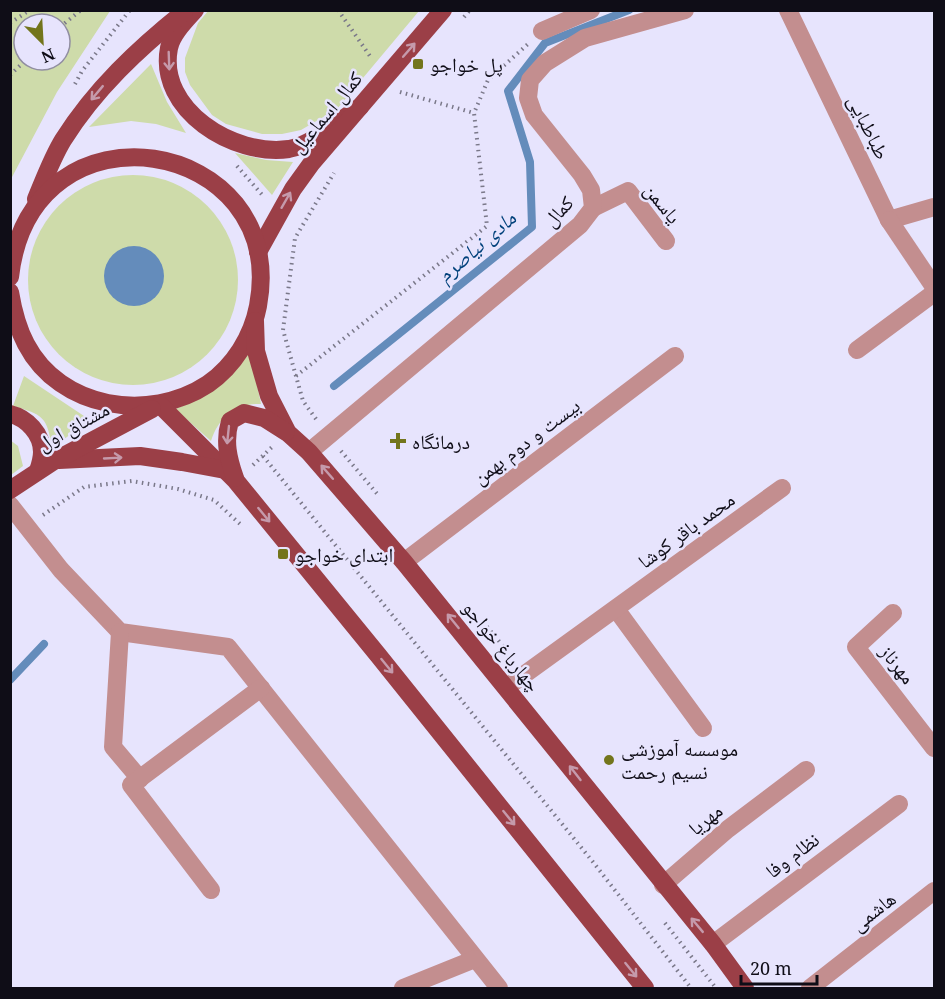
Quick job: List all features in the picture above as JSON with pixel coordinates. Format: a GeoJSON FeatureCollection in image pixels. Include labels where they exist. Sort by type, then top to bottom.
{"type":"FeatureCollection","features":[{"type":"Feature","properties":{"kind":"main road"},"geometry":{"type":"LineString","coordinates":[[10,277],[13,255],[24,225],[62,141],[91,100],[118,69],[185,10]]}},
{"type":"Feature","properties":{"kind":"main road"},"geometry":{"type":"LineString","coordinates":[[195,10],[178,31],[170,46],[168,62],[172,85],[184,105],[199,123],[217,135],[242,144],[290,149],[313,139],[360,107]]}},
{"type":"Feature","properties":{"kind":"main road","name":"کمال اسماعیل"},"geometry":{"type":"LineString","coordinates":[[258,252],[292,189],[311,164],[443,10]]}},
{"type":"Feature","properties":{"kind":"main road"},"geometry":{"type":"LineString","coordinates":[[10,292],[12,323],[46,370],[70,389],[99,402],[129,407],[160,405],[186,397],[209,384],[228,366],[244,345],[255,321],[262,287],[258,252],[248,226],[234,202],[214,183],[190,168],[155,158],[137,156],[109,159],[82,168],[59,183],[39,202],[24,225]]}},
{"type":"Feature","properties":{"kind":"main road","name":"چهارباغ خواجو"},"geometry":{"type":"LineString","coordinates":[[255,321],[256,351],[269,396],[288,433],[309,452],[404,562],[507,687],[663,885],[713,944],[745,988]]}},
{"type":"Feature","properties":{"kind":"main road"},"geometry":{"type":"LineString","coordinates":[[160,405],[231,476],[386,664],[645,988]]}},
{"type":"Feature","properties":{"kind":"main road","name":"مشتاق اول"},"geometry":{"type":"LineString","coordinates":[[10,490],[54,461],[160,405]]}},
{"type":"Feature","properties":{"kind":"main road"},"geometry":{"type":"LineString","coordinates":[[231,476],[226,435],[230,421],[244,413],[264,418],[288,433]]}},
{"type":"Feature","properties":{"kind":"main road"},"geometry":{"type":"LineString","coordinates":[[10,414],[21,416],[36,431],[42,451],[38,471]]}},
{"type":"Feature","properties":{"kind":"main road"},"geometry":{"type":"LineString","coordinates":[[54,461],[140,456],[182,462],[231,476]]}},
{"type":"Feature","properties":{"kind":"street"},"geometry":{"type":"LineString","coordinates":[[542,32],[591,10]]}},
{"type":"Feature","properties":{"kind":"street","name":"کمال"},"geometry":{"type":"LineString","coordinates":[[309,452],[580,225],[593,208],[591,190],[582,174],[534,115],[528,98],[530,80],[545,63],[585,38],[685,10]]}},
{"type":"Feature","properties":{"kind":"street","name":"طباطبایی"},"geometry":{"type":"LineString","coordinates":[[788,10],[889,220],[934,287]]}},
{"type":"Feature","properties":{"kind":"street","name":"یاسمن"},"geometry":{"type":"LineString","coordinates":[[593,208],[628,192],[666,242]]}},
{"type":"Feature","properties":{"kind":"street"},"geometry":{"type":"LineString","coordinates":[[889,220],[934,207]]}},
{"type":"Feature","properties":{"kind":"street"},"geometry":{"type":"LineString","coordinates":[[857,350],[934,293]]}},
{"type":"Feature","properties":{"kind":"street","name":"بیست و دوم بهمن"},"geometry":{"type":"LineString","coordinates":[[404,562],[675,356]]}},
{"type":"Feature","properties":{"kind":"street","name":"محمد باقر کوشا"},"geometry":{"type":"LineString","coordinates":[[507,687],[782,488]]}},
{"type":"Feature","properties":{"kind":"street"},"geometry":{"type":"LineString","coordinates":[[10,505],[61,570],[120,633],[228,647],[499,988]]}},
{"type":"Feature","properties":{"kind":"street"},"geometry":{"type":"LineString","coordinates":[[616,609],[703,728]]}},
{"type":"Feature","properties":{"kind":"street","name":"مهرناز"},"geometry":{"type":"LineString","coordinates":[[893,613],[856,647],[934,748]]}},
{"type":"Feature","properties":{"kind":"street"},"geometry":{"type":"LineString","coordinates":[[120,633],[113,747],[140,779]]}},
{"type":"Feature","properties":{"kind":"street"},"geometry":{"type":"LineString","coordinates":[[211,890],[131,785],[261,688]]}},
{"type":"Feature","properties":{"kind":"street","name":"مهریا"},"geometry":{"type":"LineString","coordinates":[[663,885],[728,828],[806,770]]}},
{"type":"Feature","properties":{"kind":"street","name":"نظام وفا"},"geometry":{"type":"LineString","coordinates":[[713,944],[898,804]]}},
{"type":"Feature","properties":{"kind":"street","name":"هاشمی"},"geometry":{"type":"LineString","coordinates":[[810,988],[934,891]]}},
{"type":"Feature","properties":{"kind":"street"},"geometry":{"type":"LineString","coordinates":[[403,988],[475,959]]}},
{"type":"Feature","properties":{"kind":"path"},"geometry":{"type":"LineString","coordinates":[[10,23],[30,10]]}},
{"type":"Feature","properties":{"kind":"path"},"geometry":{"type":"LineString","coordinates":[[338,10],[345,20]]}},
{"type":"Feature","properties":{"kind":"path"},"geometry":{"type":"LineString","coordinates":[[296,376],[487,226],[474,113],[488,80],[542,32]]}},
{"type":"Feature","properties":{"kind":"path"},"geometry":{"type":"LineString","coordinates":[[400,93],[474,113]]}},
{"type":"Feature","properties":{"kind":"path"},"geometry":{"type":"LineString","coordinates":[[231,476],[263,456],[288,433]]}},
{"type":"Feature","properties":{"kind":"path"},"geometry":{"type":"LineString","coordinates":[[263,456],[585,853],[691,988]]}},
{"type":"Feature","properties":{"kind":"path"},"geometry":{"type":"LineString","coordinates":[[27,526],[84,487],[132,481],[178,489],[214,500]]}},
{"type":"Feature","properties":{"kind":"green space"},"geometry":{"type":"Polygon","coordinates":[[[13,10],[110,11],[72,69],[72,12],[12,12],[12,72],[70,72],[11,179],[10,12],[13,10]]]}},
{"type":"Feature","properties":{"kind":"green space"},"geometry":{"type":"Polygon","coordinates":[[[208,11],[419,11],[337,109],[301,130],[282,134],[262,134],[226,124],[212,115],[190,85],[185,72],[185,58],[198,23],[208,11]]]}},
{"type":"Feature","properties":{"kind":"green space"},"geometry":{"type":"Polygon","coordinates":[[[151,64],[167,102],[186,133],[156,124],[131,121],[89,127],[151,64]]]}},
{"type":"Feature","properties":{"kind":"green space"},"geometry":{"type":"Polygon","coordinates":[[[235,153],[266,160],[293,162],[272,195],[235,153]]]}},
{"type":"Feature","properties":{"kind":"green space"},"geometry":{"type":"Polygon","coordinates":[[[123,175],[143,175],[164,179],[183,187],[214,213],[226,230],[234,249],[238,280],[234,311],[226,330],[200,361],[183,373],[164,381],[143,385],[123,385],[102,381],[83,373],[52,347],[40,330],[32,311],[28,290],[28,270],[32,249],[40,230],[66,199],[83,187],[102,179],[123,175]]]}},
{"type":"Feature","properties":{"kind":"green space"},"geometry":{"type":"Polygon","coordinates":[[[250,351],[261,404],[243,406],[229,413],[214,432],[211,441],[175,409],[198,399],[217,387],[234,372],[250,351]]]}},
{"type":"Feature","properties":{"kind":"green space"},"geometry":{"type":"Polygon","coordinates":[[[24,376],[90,420],[52,448],[48,429],[42,418],[13,406],[24,376]]]}},
{"type":"Feature","properties":{"kind":"green space"},"geometry":{"type":"Polygon","coordinates":[[[10,440],[18,446],[23,466],[11,475],[10,440]]]}},
{"type":"Feature","properties":{"kind":"water"},"geometry":{"type":"Polygon","coordinates":[[[134,246],[155,255],[164,276],[155,297],[134,306],[113,297],[104,276],[113,255],[134,246]]]}},
{"type":"Feature","properties":{"kind":"waterway","name":"مادی نیاصرم"},"geometry":{"type":"LineString","coordinates":[[334,386],[532,227],[530,162],[508,91],[545,43],[629,10]]}},
{"type":"Feature","properties":{"kind":"waterway","name":"مادی نیاصرم"},"geometry":{"type":"LineString","coordinates":[[10,680],[44,644]]}},
{"type":"Feature","properties":{"kind":"place","name":"پل خواجو"},"geometry":{"type":"Point","coordinates":[418,64]}},
{"type":"Feature","properties":{"kind":"place","name":"درمانگاه"},"geometry":{"type":"Point","coordinates":[398,441]}},
{"type":"Feature","properties":{"kind":"place","name":"ابتدای خواجو"},"geometry":{"type":"Point","coordinates":[283,554]}},
{"type":"Feature","properties":{"kind":"place","name":"موسسه آموزشی نسیم رحمت"},"geometry":{"type":"Point","coordinates":[609,760]}}]}
